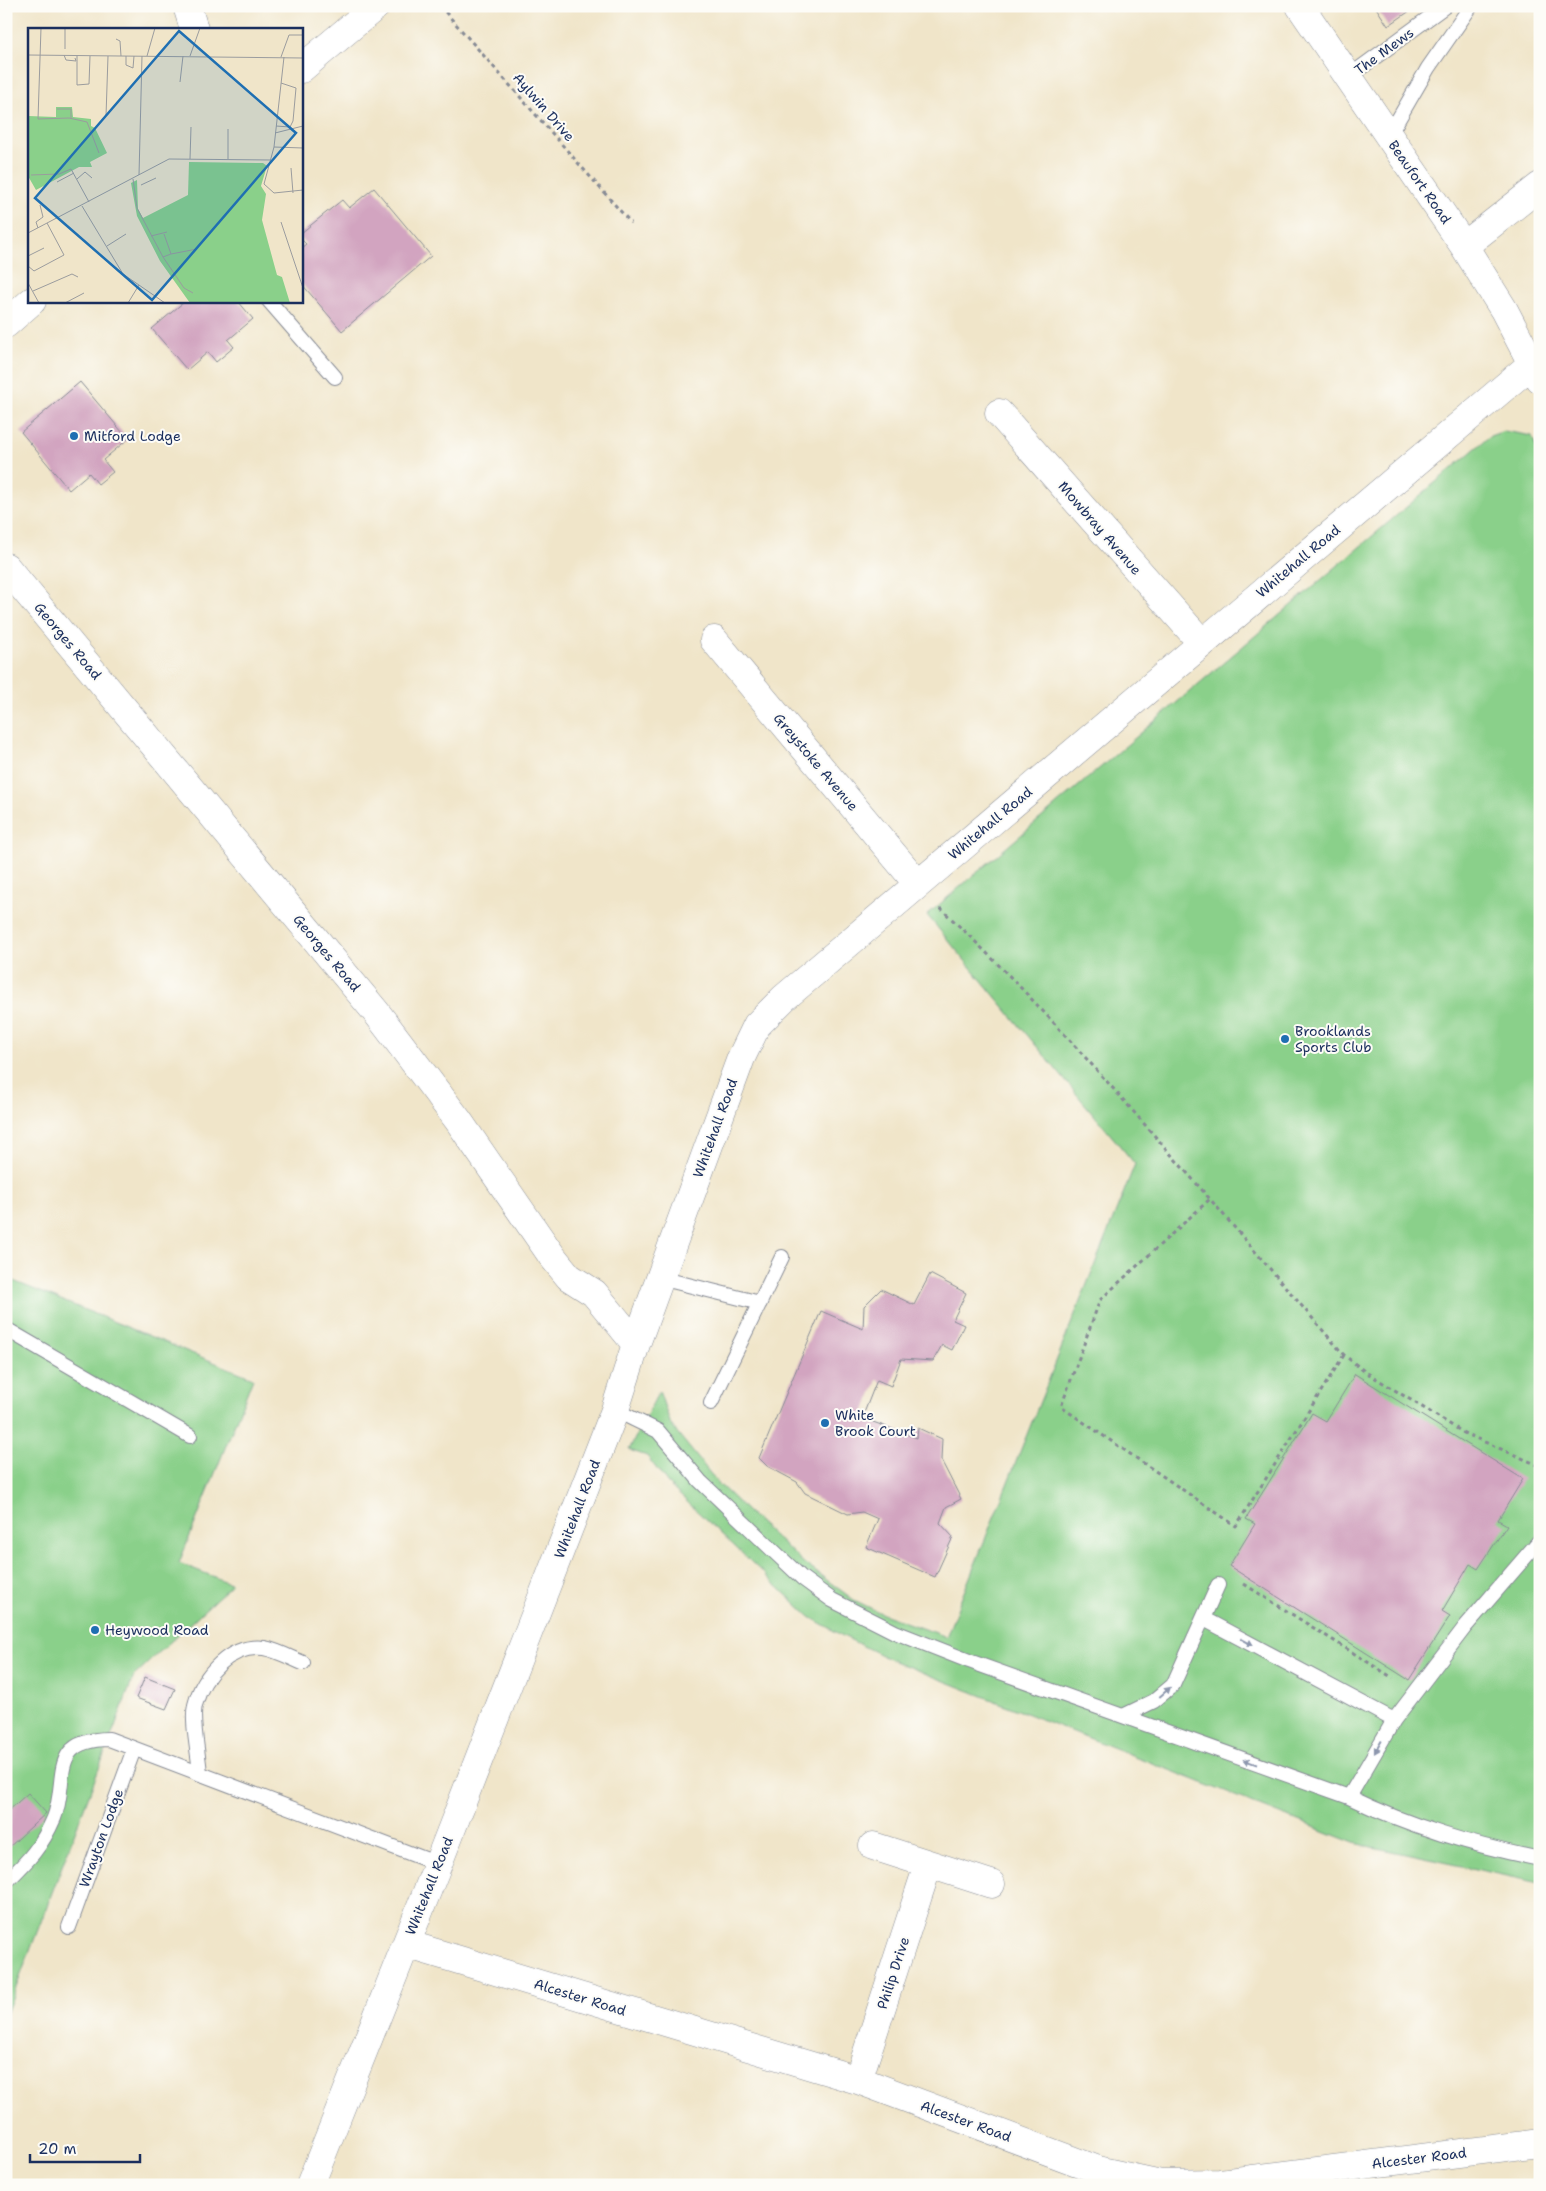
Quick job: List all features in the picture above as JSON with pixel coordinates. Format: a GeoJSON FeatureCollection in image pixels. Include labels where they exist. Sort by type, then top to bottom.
{"type":"FeatureCollection","features":[{"type":"Feature","properties":{"kind":"street"},"geometry":{"type":"LineString","coordinates":[[187,6],[194,28]]}},
{"type":"Feature","properties":{"kind":"street"},"geometry":{"type":"LineString","coordinates":[[302,68],[376,6]]}},
{"type":"Feature","properties":{"kind":"street","name":"Beaufort Road"},"geometry":{"type":"LineString","coordinates":[[1300,6],[1464,246],[1504,310],[1536,371]]}},
{"type":"Feature","properties":{"kind":"street"},"geometry":{"type":"LineString","coordinates":[[1464,246],[1540,186]]}},
{"type":"Feature","properties":{"kind":"street"},"geometry":{"type":"LineString","coordinates":[[6,324],[31,302]]}},
{"type":"Feature","properties":{"kind":"street","name":"Whitehall Road"},"geometry":{"type":"LineString","coordinates":[[310,2185],[438,1864],[615,1410],[636,1344],[741,1058],[757,1025],[784,998],[1202,643],[1536,371]]}},
{"type":"Feature","properties":{"kind":"street","name":"Mowbray Avenue"},"geometry":{"type":"LineString","coordinates":[[999,413],[1202,643]]}},
{"type":"Feature","properties":{"kind":"street","name":"Georges Road"},"geometry":{"type":"LineString","coordinates":[[6,567],[376,1012],[458,1120],[569,1278],[594,1293],[636,1344]]}},
{"type":"Feature","properties":{"kind":"street","name":"Greystoke Avenue"},"geometry":{"type":"LineString","coordinates":[[714,640],[918,884]]}},
{"type":"Feature","properties":{"kind":"street"},"geometry":{"type":"LineString","coordinates":[[873,1846],[991,1884]]}},
{"type":"Feature","properties":{"kind":"street","name":"Philip Drive"},"geometry":{"type":"LineString","coordinates":[[858,2080],[928,1865]]}},
{"type":"Feature","properties":{"kind":"street","name":"Alcester Road"},"geometry":{"type":"LineString","coordinates":[[406,1944],[858,2080],[1100,2171],[1161,2184],[1220,2184],[1353,2176],[1540,2144]]}},
{"type":"Feature","properties":{"kind":"lane","name":"The Mews"},"geometry":{"type":"LineString","coordinates":[[1348,77],[1445,6]]}},
{"type":"Feature","properties":{"kind":"lane"},"geometry":{"type":"LineString","coordinates":[[1388,137],[1428,68],[1471,6]]}},
{"type":"Feature","properties":{"kind":"lane"},"geometry":{"type":"LineString","coordinates":[[270,302],[335,376]]}},
{"type":"Feature","properties":{"kind":"lane"},"geometry":{"type":"LineString","coordinates":[[712,1403],[782,1257]]}},
{"type":"Feature","properties":{"kind":"lane"},"geometry":{"type":"LineString","coordinates":[[660,1278],[760,1303]]}},
{"type":"Feature","properties":{"kind":"lane"},"geometry":{"type":"LineString","coordinates":[[6,1329],[190,1436]]}},
{"type":"Feature","properties":{"kind":"lane"},"geometry":{"type":"LineString","coordinates":[[615,1410],[658,1431],[700,1481],[802,1578],[832,1600],[895,1632],[1349,1797],[1390,1817],[1476,1845],[1540,1859]]}},
{"type":"Feature","properties":{"kind":"lane"},"geometry":{"type":"LineString","coordinates":[[1349,1797],[1394,1720],[1465,1627],[1540,1540]]}},
{"type":"Feature","properties":{"kind":"lane"},"geometry":{"type":"LineString","coordinates":[[1123,1716],[1154,1702],[1173,1685],[1218,1585]]}},
{"type":"Feature","properties":{"kind":"lane"},"geometry":{"type":"LineString","coordinates":[[1204,1618],[1394,1720]]}},
{"type":"Feature","properties":{"kind":"lane"},"geometry":{"type":"LineString","coordinates":[[200,1774],[195,1706],[214,1668],[228,1657],[243,1650],[264,1648],[303,1663]]}},
{"type":"Feature","properties":{"kind":"lane"},"geometry":{"type":"LineString","coordinates":[[6,1882],[32,1858],[44,1838],[55,1815],[64,1761],[76,1746],[89,1739],[109,1739],[438,1864]]}},
{"type":"Feature","properties":{"kind":"lane","name":"Wrayton Lodge"},"geometry":{"type":"LineString","coordinates":[[69,1927],[134,1749]]}},
{"type":"Feature","properties":{"kind":"path","name":"Aylwin Drive"},"geometry":{"type":"LineString","coordinates":[[440,6],[631,223]]}},
{"type":"Feature","properties":{"kind":"path"},"geometry":{"type":"LineString","coordinates":[[918,884],[937,906],[997,961],[1062,1030],[1344,1355],[1364,1372],[1464,1433],[1540,1466]]}},
{"type":"Feature","properties":{"kind":"path"},"geometry":{"type":"LineString","coordinates":[[1210,1199],[1100,1300],[1061,1407],[1236,1526],[1344,1355]]}},
{"type":"Feature","properties":{"kind":"path"},"geometry":{"type":"LineString","coordinates":[[1218,1585],[1225,1571],[1415,1692]]}},
{"type":"Feature","properties":{"kind":"green space","name":"Brooklands Sports Club"},"geometry":{"type":"Polygon","coordinates":[[[1504,431],[1532,436],[1540,457],[1540,1883],[1354,1843],[889,1659],[810,1617],[668,1484],[647,1456],[629,1450],[659,1391],[671,1425],[718,1483],[805,1564],[854,1600],[883,1614],[946,1637],[1135,1164],[927,915],[1490,436],[1504,431]]]}},
{"type":"Feature","properties":{"kind":"green space","name":"Heywood Road"},"geometry":{"type":"Polygon","coordinates":[[[6,1278],[253,1378],[179,1563],[232,1584],[134,1676],[6,2014],[6,1278]]]}},
{"type":"Feature","properties":{"kind":"building"},"geometry":{"type":"Polygon","coordinates":[[[1375,6],[1417,6],[1388,26],[1375,6]]]}},
{"type":"Feature","properties":{"kind":"building"},"geometry":{"type":"Polygon","coordinates":[[[374,188],[431,256],[342,331],[302,284],[302,247],[306,244],[302,240],[302,232],[342,200],[349,208],[374,188]]]}},
{"type":"Feature","properties":{"kind":"building"},"geometry":{"type":"Polygon","coordinates":[[[184,302],[239,302],[253,319],[228,340],[234,347],[216,362],[208,352],[187,370],[152,329],[184,302]]]}},
{"type":"Feature","properties":{"kind":"building","name":"Mitford Lodge"},"geometry":{"type":"Polygon","coordinates":[[[80,382],[128,439],[103,460],[113,472],[98,484],[89,473],[69,490],[21,432],[80,382]]]}},
{"type":"Feature","properties":{"kind":"building","name":"White Brook Court"},"geometry":{"type":"Polygon","coordinates":[[[930,1274],[966,1293],[953,1320],[964,1325],[952,1350],[942,1345],[933,1361],[901,1359],[891,1386],[877,1380],[862,1418],[917,1438],[918,1428],[942,1439],[941,1460],[961,1499],[946,1507],[940,1523],[953,1537],[935,1577],[866,1547],[878,1519],[862,1512],[848,1514],[805,1493],[797,1482],[767,1466],[759,1458],[821,1311],[863,1329],[864,1306],[881,1289],[914,1305],[930,1274]]]}},
{"type":"Feature","properties":{"kind":"building"},"geometry":{"type":"Polygon","coordinates":[[[1355,1374],[1523,1479],[1498,1520],[1507,1525],[1478,1569],[1470,1564],[1442,1611],[1450,1616],[1409,1680],[1229,1566],[1255,1524],[1246,1519],[1312,1413],[1326,1421],[1355,1374]]]}},
{"type":"Feature","properties":{"kind":"building"},"geometry":{"type":"Polygon","coordinates":[[[145,1677],[175,1689],[166,1709],[136,1698],[145,1677]]]}},
{"type":"Feature","properties":{"kind":"building"},"geometry":{"type":"Polygon","coordinates":[[[28,1793],[46,1813],[6,1850],[6,1813],[28,1793]]]}},
{"type":"Feature","properties":{"kind":"place","name":"Mitford Lodge"},"geometry":{"type":"Point","coordinates":[74,436]}},
{"type":"Feature","properties":{"kind":"place","name":"Brooklands Sports Club"},"geometry":{"type":"Point","coordinates":[1285,1039]}},
{"type":"Feature","properties":{"kind":"place","name":"White Brook Court"},"geometry":{"type":"Point","coordinates":[825,1423]}},
{"type":"Feature","properties":{"kind":"place","name":"Heywood Road"},"geometry":{"type":"Point","coordinates":[95,1630]}}]}
